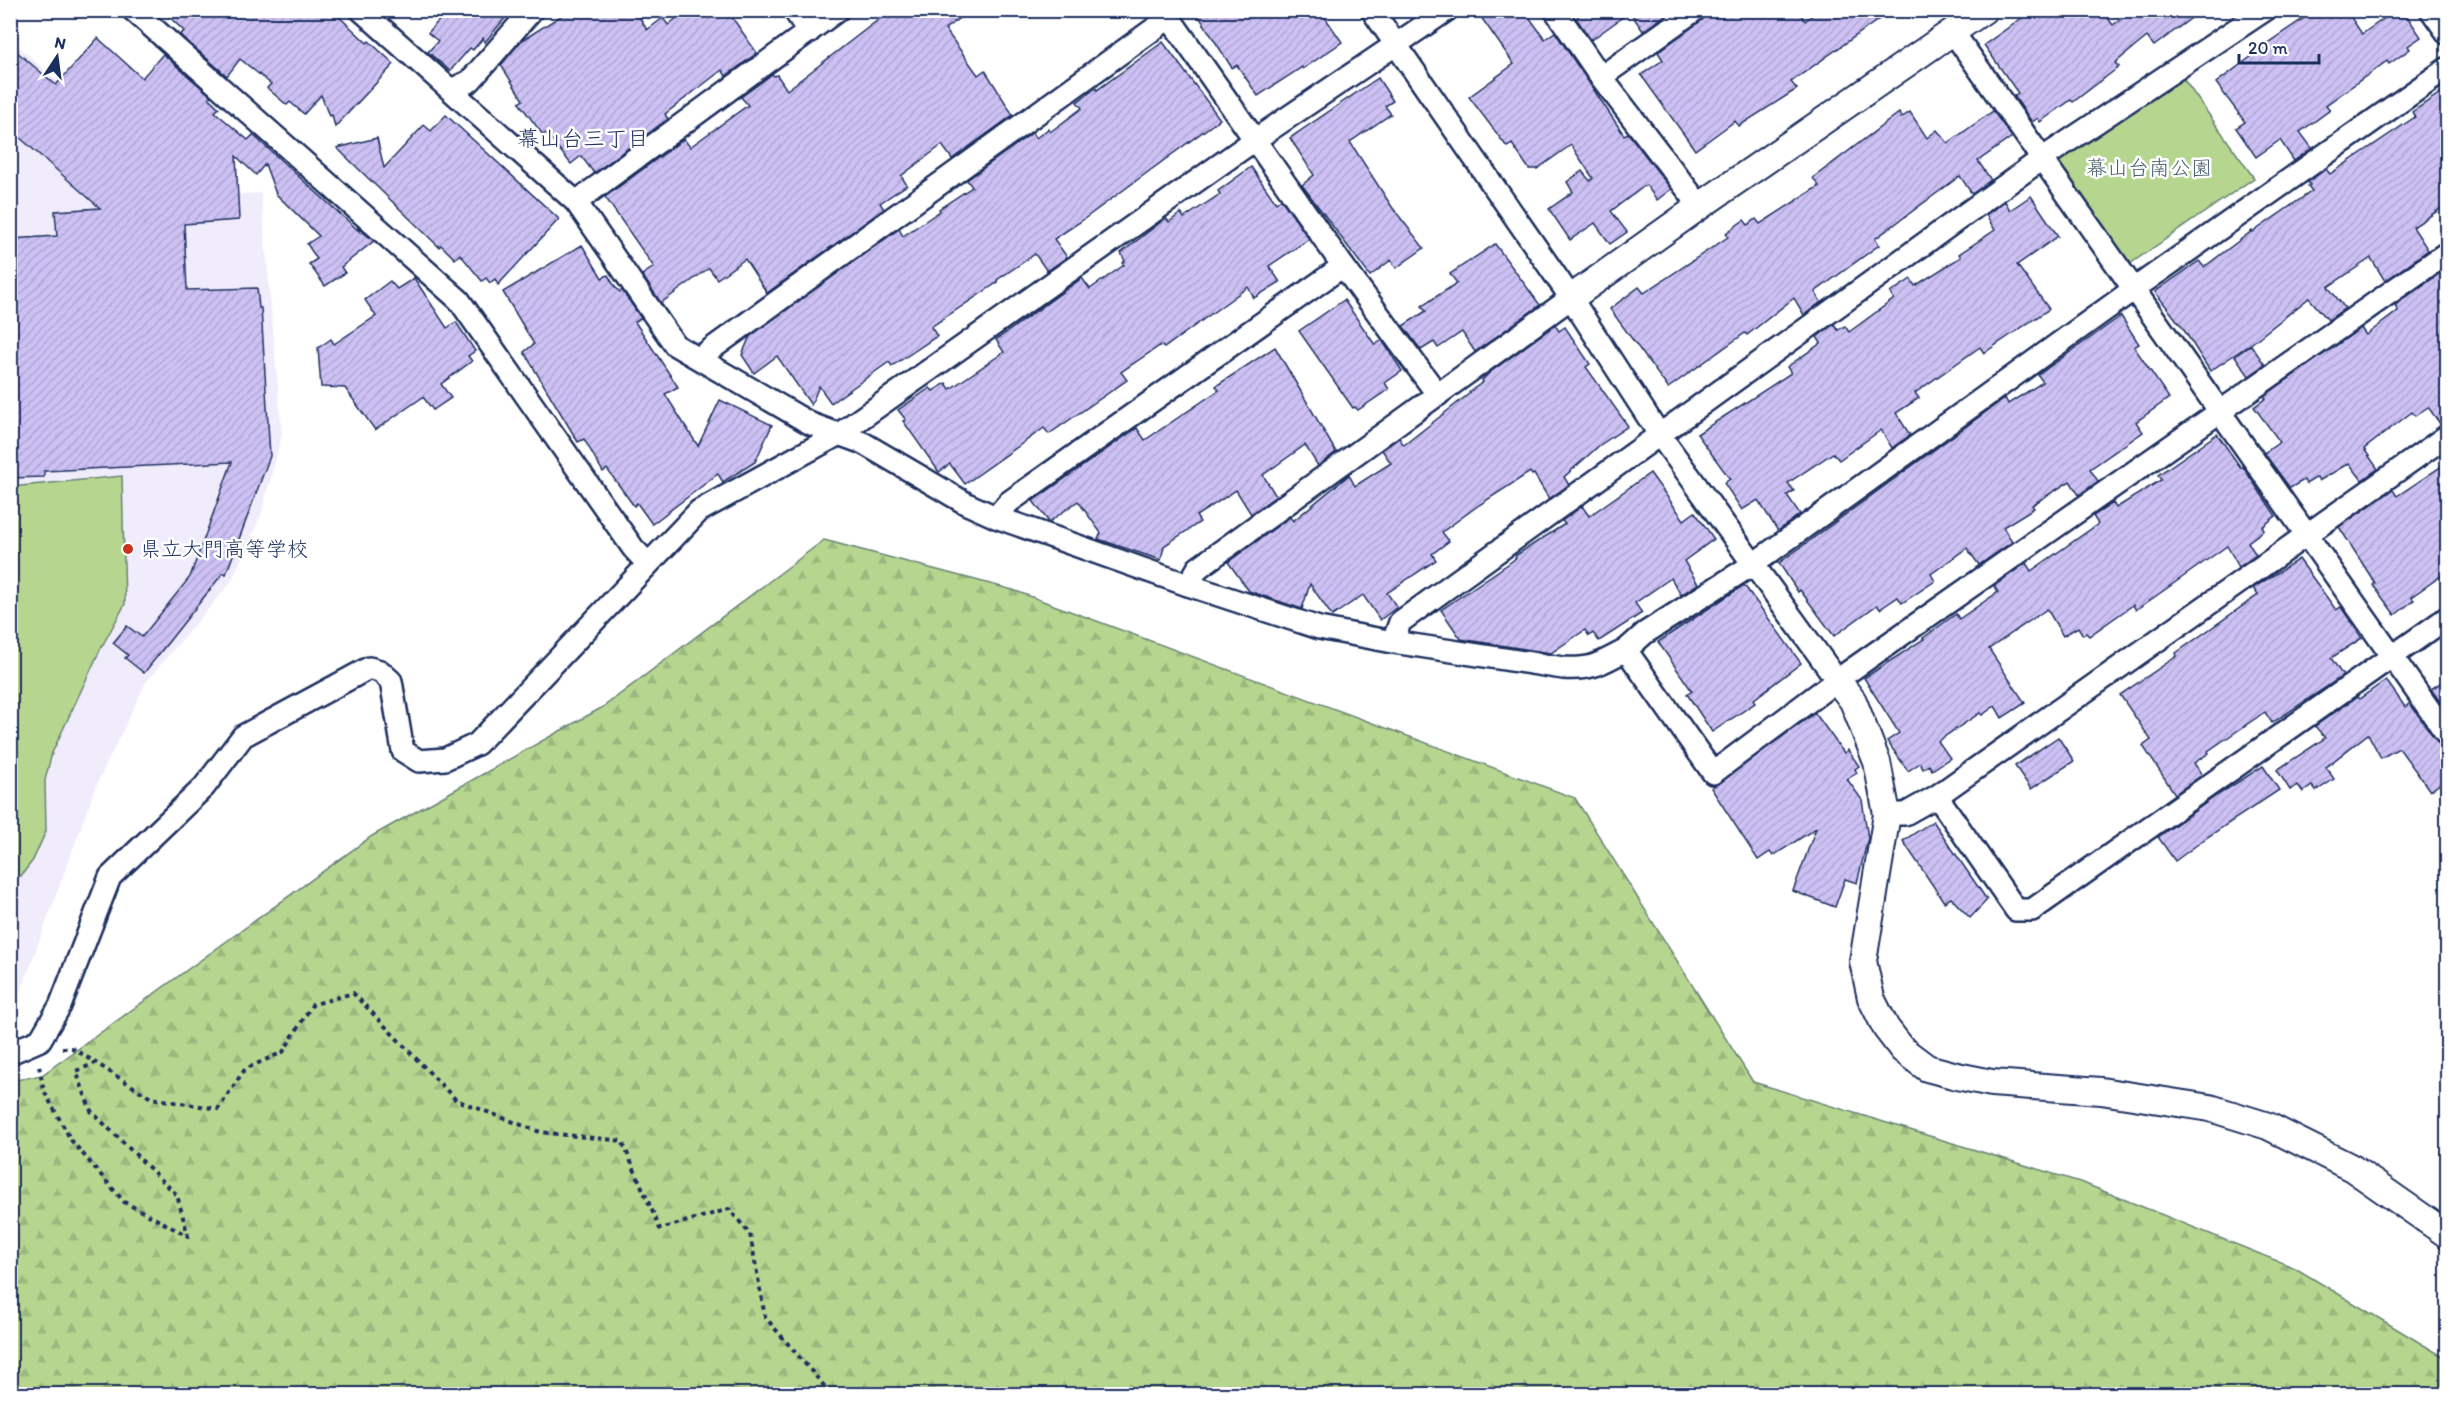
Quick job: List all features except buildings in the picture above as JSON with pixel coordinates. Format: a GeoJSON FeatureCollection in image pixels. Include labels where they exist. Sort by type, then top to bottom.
{"type":"FeatureCollection","features":[{"type":"Feature","properties":{"kind":"street"},"geometry":{"type":"LineString","coordinates":[[133,10],[459,300],[633,548],[647,563]]}},
{"type":"Feature","properties":{"kind":"street"},"geometry":{"type":"LineString","coordinates":[[362,10],[576,202],[675,345],[811,423],[862,443],[967,504],[996,517],[1188,585],[1319,628],[1393,642],[1563,668],[1584,669],[1595,666],[1626,650],[1645,633],[1752,565],[2134,289],[2448,68]]}},
{"type":"Feature","properties":{"kind":"street"},"geometry":{"type":"LineString","coordinates":[[451,90],[470,81],[532,10]]}},
{"type":"Feature","properties":{"kind":"street"},"geometry":{"type":"LineString","coordinates":[[794,10],[809,32]]}},
{"type":"Feature","properties":{"kind":"street"},"geometry":{"type":"LineString","coordinates":[[576,202],[838,10]]}},
{"type":"Feature","properties":{"kind":"street"},"geometry":{"type":"LineString","coordinates":[[1372,10],[1571,298],[1659,434],[1853,701],[1877,762],[1887,814],[1863,961],[1871,998],[1886,1028],[1903,1050],[1927,1068],[1957,1076],[1992,1083],[2101,1091],[2210,1108],[2268,1126],[2352,1168],[2448,1235]]}},
{"type":"Feature","properties":{"kind":"street"},"geometry":{"type":"LineString","coordinates":[[24,1051],[60,1006],[110,877],[204,788],[243,736],[369,668],[380,671],[391,681],[403,751],[419,761],[445,759],[477,744],[699,511],[839,435],[1256,139],[1447,10]]}},
{"type":"Feature","properties":{"kind":"street"},"geometry":{"type":"LineString","coordinates":[[1555,10],[1601,77],[1700,206]]}},
{"type":"Feature","properties":{"kind":"street"},"geometry":{"type":"LineString","coordinates":[[1601,77],[1695,10]]}},
{"type":"Feature","properties":{"kind":"street"},"geometry":{"type":"LineString","coordinates":[[1188,585],[1198,568],[1571,298],[1984,10]]}},
{"type":"Feature","properties":{"kind":"street"},"geometry":{"type":"LineString","coordinates":[[1393,642],[1400,622],[1659,434],[2043,158],[2265,10]]}},
{"type":"Feature","properties":{"kind":"street"},"geometry":{"type":"LineString","coordinates":[[2431,10],[2448,34]]}},
{"type":"Feature","properties":{"kind":"street"},"geometry":{"type":"LineString","coordinates":[[699,358],[1166,14],[1256,139],[1343,266],[1438,395]]}},
{"type":"Feature","properties":{"kind":"street"},"geometry":{"type":"LineString","coordinates":[[1953,32],[2448,736]]}},
{"type":"Feature","properties":{"kind":"street"},"geometry":{"type":"LineString","coordinates":[[1626,650],[1713,773],[1837,680],[2448,252]]}},
{"type":"Feature","properties":{"kind":"street"},"geometry":{"type":"LineString","coordinates":[[996,517],[1009,502],[1343,266]]}},
{"type":"Feature","properties":{"kind":"street"},"geometry":{"type":"LineString","coordinates":[[1887,814],[1905,814],[1937,796],[2448,435]]}},
{"type":"Feature","properties":{"kind":"street"},"geometry":{"type":"LineString","coordinates":[[1937,796],[2016,910],[2032,910],[2448,617]]}},
{"type":"Feature","properties":{"kind":"path"},"geometry":{"type":"LineString","coordinates":[[24,1051],[72,1048],[151,1098],[218,1109],[245,1069],[283,1052],[312,1005],[352,993],[456,1100],[540,1132],[622,1141],[660,1229],[729,1209],[750,1234],[765,1317],[831,1395]]}},
{"type":"Feature","properties":{"kind":"path"},"geometry":{"type":"LineString","coordinates":[[24,1051],[39,1066],[44,1090],[71,1140],[124,1202],[188,1236],[177,1195],[91,1111],[76,1071],[96,1063]]}},
{"type":"Feature","properties":{"kind":"shaded area","name":"県立大門高等学校"},"geometry":{"type":"Polygon","coordinates":[[[11,40],[187,198],[261,193],[282,435],[261,515],[231,582],[146,682],[96,786],[11,1018],[11,40]]]}},
{"type":"Feature","properties":{"kind":"green space","name":"幕山台南公園"},"geometry":{"type":"Polygon","coordinates":[[[2175,67],[2254,178],[2124,268],[2044,158],[2175,67]]]}},
{"type":"Feature","properties":{"kind":"green space"},"geometry":{"type":"Polygon","coordinates":[[[122,476],[125,604],[100,650],[52,753],[45,780],[46,831],[33,860],[21,876],[11,878],[11,487],[122,476]]]}},
{"type":"Feature","properties":{"kind":"green space"},"geometry":{"type":"Polygon","coordinates":[[[824,540],[1013,590],[1575,798],[1753,1082],[2083,1183],[2295,1268],[2447,1359],[2447,1394],[11,1394],[11,1081],[42,1075],[372,836],[603,707],[824,540]]]}},
{"type":"Feature","properties":{"kind":"place","name":"県立大門高等学校"},"geometry":{"type":"Point","coordinates":[128,549]}},
{"type":"Feature","properties":{"kind":"district","name":"幕山台三丁目"},"geometry":{"type":"Point","coordinates":[583,138]}}]}
